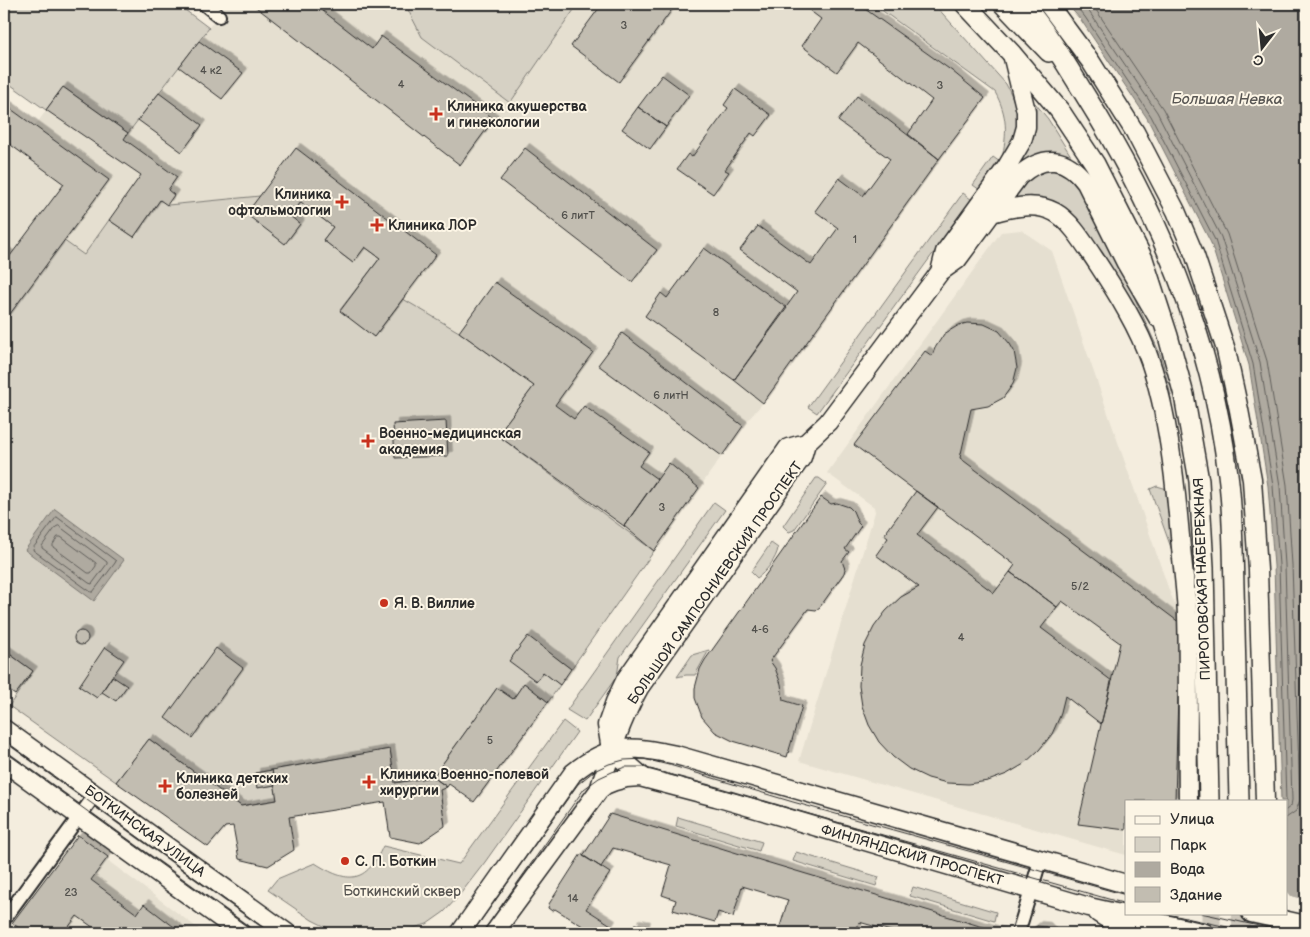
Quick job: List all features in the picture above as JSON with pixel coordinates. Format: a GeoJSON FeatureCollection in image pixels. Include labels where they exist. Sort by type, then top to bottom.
{"type":"FeatureCollection","features":[{"type":"Feature","properties":{"kind":"main road","name":"ПИРОГОВСКАЯ НАБЕРЕЖНАЯ"},"geometry":{"type":"LineString","coordinates":[[965,4],[1012,54],[1060,111],[1095,164],[1143,259],[1168,336],[1184,395],[1199,481],[1204,567],[1208,800]]}},
{"type":"Feature","properties":{"kind":"main road"},"geometry":{"type":"LineString","coordinates":[[1003,4],[1073,76]]}},
{"type":"Feature","properties":{"kind":"main road"},"geometry":{"type":"LineString","coordinates":[[1023,4],[1040,25],[1116,145],[1168,250],[1192,312],[1213,389],[1229,484],[1236,648],[1239,800]]}},
{"type":"Feature","properties":{"kind":"main road"},"geometry":{"type":"LineString","coordinates":[[1048,4],[1091,62],[1135,132],[1176,211],[1195,256],[1226,350],[1252,480],[1260,630],[1265,800]]}},
{"type":"Feature","properties":{"kind":"main road"},"geometry":{"type":"LineString","coordinates":[[940,272],[945,252],[1006,168],[1022,140],[1026,126],[1026,111],[1012,54]]}},
{"type":"Feature","properties":{"kind":"main road"},"geometry":{"type":"LineString","coordinates":[[940,272],[957,260],[1018,176],[1030,166],[1042,162],[1055,161],[1068,165],[1086,183],[1126,263],[1168,336]]}},
{"type":"Feature","properties":{"kind":"main road"},"geometry":{"type":"LineString","coordinates":[[992,213],[1018,206],[1042,207],[1053,211],[1073,227],[1106,276],[1140,337],[1150,361],[1160,397],[1175,479],[1187,613],[1188,800]]}},
{"type":"Feature","properties":{"kind":"main road","name":"БОЛЬШОЙ САМПСОНИЕВСКИЙ ПРОСПЕКТ"},"geometry":{"type":"LineString","coordinates":[[611,750],[606,725],[626,679],[788,448],[806,443],[828,422],[940,272]]}},
{"type":"Feature","properties":{"kind":"main road","name":"БОТКИНСКАЯ УЛИЦА"},"geometry":{"type":"LineString","coordinates":[[4,729],[287,933]]}},
{"type":"Feature","properties":{"kind":"main road"},"geometry":{"type":"LineString","coordinates":[[460,933],[573,773],[585,763],[611,750],[640,748],[676,755],[1040,861],[1125,884]]}},
{"type":"Feature","properties":{"kind":"main road"},"geometry":{"type":"LineString","coordinates":[[611,750],[644,778]]}},
{"type":"Feature","properties":{"kind":"main road"},"geometry":{"type":"LineString","coordinates":[[494,933],[599,790],[611,750]]}},
{"type":"Feature","properties":{"kind":"main road","name":"БОТКИНСКАЯ УЛИЦА"},"geometry":{"type":"LineString","coordinates":[[4,762],[241,933]]}},
{"type":"Feature","properties":{"kind":"main road","name":"ФИНЛЯНДСКИЙ ПРОСПЕКТ"},"geometry":{"type":"LineString","coordinates":[[599,790],[605,785],[621,779],[640,777],[716,797],[1090,907],[1205,933]]}},
{"type":"Feature","properties":{"kind":"main road"},"geometry":{"type":"LineString","coordinates":[[1106,879],[1125,878]]}},
{"type":"Feature","properties":{"kind":"main road"},"geometry":{"type":"LineString","coordinates":[[1090,907],[1129,933]]}},
{"type":"Feature","properties":{"kind":"main road"},"geometry":{"type":"LineString","coordinates":[[1259,914],[1282,917],[1306,925]]}},
{"type":"Feature","properties":{"kind":"street"},"geometry":{"type":"LineString","coordinates":[[204,4],[219,16]]}},
{"type":"Feature","properties":{"kind":"street"},"geometry":{"type":"LineString","coordinates":[[4,919],[95,795]]}},
{"type":"Feature","properties":{"kind":"street"},"geometry":{"type":"LineString","coordinates":[[1018,933],[1040,861]]}},
{"type":"Feature","properties":{"kind":"shaded area","name":"Военно-медицинская академия"},"geometry":{"type":"Polygon","coordinates":[[[227,4],[858,4],[952,71],[985,98],[761,405],[743,426],[571,669],[474,802],[449,784],[440,790],[445,826],[420,843],[385,802],[289,817],[294,850],[268,866],[239,859],[233,827],[225,827],[208,847],[9,706],[15,695],[4,687],[4,104],[35,126],[63,87],[128,132],[227,4]]]}},
{"type":"Feature","properties":{"kind":"shaded area"},"geometry":{"type":"Polygon","coordinates":[[[1021,230],[1052,251],[1169,590],[1182,622],[1176,800],[1125,800],[1125,855],[799,761],[875,512],[874,507],[827,473],[1001,232],[1021,230]]]}},
{"type":"Feature","properties":{"kind":"shaded area"},"geometry":{"type":"Polygon","coordinates":[[[78,835],[108,857],[107,860],[204,933],[4,933],[78,835]]]}},
{"type":"Feature","properties":{"kind":"green space"},"geometry":{"type":"Polygon","coordinates":[[[5,4],[177,4],[209,28],[128,133],[63,87],[46,110],[4,80],[5,4]]]}},
{"type":"Feature","properties":{"kind":"green space"},"geometry":{"type":"Polygon","coordinates":[[[405,4],[578,4],[510,103],[422,37],[405,4]]]}},
{"type":"Feature","properties":{"kind":"green space"},"geometry":{"type":"Polygon","coordinates":[[[873,4],[934,4],[1006,84],[1015,105],[1017,122],[1013,139],[1002,159],[1005,125],[1002,109],[995,92],[873,4]]]}},
{"type":"Feature","properties":{"kind":"green space"},"geometry":{"type":"Polygon","coordinates":[[[1035,103],[1048,119],[1071,156],[1040,156],[1028,160],[1014,171],[1034,119],[1033,104],[1035,103]]]}},
{"type":"Feature","properties":{"kind":"green space"},"geometry":{"type":"Polygon","coordinates":[[[993,157],[1000,162],[980,190],[973,185],[993,157]]]}},
{"type":"Feature","properties":{"kind":"green space"},"geometry":{"type":"Polygon","coordinates":[[[1055,168],[1075,178],[1102,226],[1161,356],[1171,396],[1167,396],[1077,222],[1012,199],[1029,176],[1038,171],[1055,168]]]}},
{"type":"Feature","properties":{"kind":"green space"},"geometry":{"type":"Polygon","coordinates":[[[963,193],[972,200],[817,413],[808,407],[963,193]]]}},
{"type":"Feature","properties":{"kind":"green space"},"geometry":{"type":"Polygon","coordinates":[[[260,196],[290,216],[301,202],[333,227],[323,240],[353,263],[365,247],[380,258],[340,310],[374,337],[403,299],[459,332],[534,386],[497,435],[654,551],[571,669],[528,637],[510,660],[536,681],[543,672],[560,685],[548,702],[524,683],[513,699],[497,688],[433,777],[395,783],[390,749],[255,773],[257,788],[275,785],[277,800],[241,806],[149,739],[116,782],[9,706],[33,671],[4,650],[4,359],[9,353],[4,349],[4,322],[63,240],[84,255],[109,220],[134,237],[160,200],[168,205],[260,196]]]}},
{"type":"Feature","properties":{"kind":"green space"},"geometry":{"type":"Polygon","coordinates":[[[816,478],[827,484],[794,530],[789,532],[783,526],[816,478]]]}},
{"type":"Feature","properties":{"kind":"green space"},"geometry":{"type":"Polygon","coordinates":[[[1157,486],[1167,489],[1174,556],[1150,489],[1157,486]]]}},
{"type":"Feature","properties":{"kind":"green space"},"geometry":{"type":"Polygon","coordinates":[[[714,502],[725,510],[620,657],[617,676],[585,721],[567,710],[714,502]]]}},
{"type":"Feature","properties":{"kind":"green space"},"geometry":{"type":"Polygon","coordinates":[[[771,543],[778,548],[777,552],[764,573],[757,578],[751,572],[771,543]]]}},
{"type":"Feature","properties":{"kind":"green space"},"geometry":{"type":"Polygon","coordinates":[[[709,650],[695,675],[677,677],[692,655],[709,650]]]}},
{"type":"Feature","properties":{"kind":"green space","name":"Боткинский сквер"},"geometry":{"type":"Polygon","coordinates":[[[563,721],[577,732],[458,897],[444,912],[427,924],[397,933],[345,933],[330,929],[312,920],[268,890],[277,879],[315,863],[337,875],[355,877],[363,874],[377,859],[383,846],[459,864],[563,721]]]}},
{"type":"Feature","properties":{"kind":"green space"},"geometry":{"type":"Polygon","coordinates":[[[678,817],[762,842],[759,851],[676,826],[678,817]]]}},
{"type":"Feature","properties":{"kind":"green space"},"geometry":{"type":"Polygon","coordinates":[[[796,852],[879,877],[876,886],[793,861],[796,852]]]}},
{"type":"Feature","properties":{"kind":"green space"},"geometry":{"type":"Polygon","coordinates":[[[913,887],[996,912],[994,921],[910,896],[913,887]]]}},
{"type":"Feature","properties":{"kind":"water","name":"Большая Невка"},"geometry":{"type":"Polygon","coordinates":[[[1067,4],[1306,4],[1306,933],[1285,933],[1285,914],[1288,914],[1288,800],[1281,800],[1274,566],[1268,486],[1249,365],[1211,243],[1147,118],[1081,20],[1067,4]]]}},
{"type":"Feature","properties":{"kind":"water"},"geometry":{"type":"Polygon","coordinates":[[[55,509],[124,560],[94,601],[25,550],[55,509]]]}},
{"type":"Feature","properties":{"kind":"pier"},"geometry":{"type":"Polygon","coordinates":[[[1288,892],[1291,896],[1303,899],[1301,908],[1306,910],[1306,933],[1285,933],[1285,914],[1288,914],[1288,892]]]}},
{"type":"Feature","properties":{"kind":"building"},"geometry":{"type":"Polygon","coordinates":[[[252,4],[314,4],[372,49],[381,36],[494,119],[460,165],[252,4]]]}},
{"type":"Feature","properties":{"kind":"building"},"geometry":{"type":"Polygon","coordinates":[[[602,4],[676,4],[619,82],[571,46],[602,4]]]}},
{"type":"Feature","properties":{"kind":"building"},"geometry":{"type":"Polygon","coordinates":[[[801,4],[858,4],[952,71],[985,98],[939,159],[908,134],[932,100],[858,43],[837,72],[802,46],[821,19],[801,4]]]}},
{"type":"Feature","properties":{"kind":"building"},"geometry":{"type":"Polygon","coordinates":[[[199,41],[243,73],[222,99],[179,67],[199,41]]]}},
{"type":"Feature","properties":{"kind":"building"},"geometry":{"type":"Polygon","coordinates":[[[662,75],[689,95],[666,127],[638,107],[662,75]]]}},
{"type":"Feature","properties":{"kind":"building"},"geometry":{"type":"Polygon","coordinates":[[[63,87],[128,133],[124,139],[177,177],[168,190],[174,195],[167,205],[160,200],[134,237],[109,220],[141,175],[46,110],[63,87]]]}},
{"type":"Feature","properties":{"kind":"building"},"geometry":{"type":"Polygon","coordinates":[[[735,89],[771,115],[755,136],[751,133],[725,170],[729,172],[713,194],[677,169],[688,154],[692,157],[728,108],[724,105],[735,89]]]}},
{"type":"Feature","properties":{"kind":"building"},"geometry":{"type":"Polygon","coordinates":[[[159,93],[202,125],[182,152],[138,120],[159,93]]]}},
{"type":"Feature","properties":{"kind":"building"},"geometry":{"type":"Polygon","coordinates":[[[857,96],[939,159],[763,403],[734,380],[797,292],[740,250],[758,226],[811,265],[838,228],[815,211],[839,178],[863,196],[890,159],[838,121],[857,96]]]}},
{"type":"Feature","properties":{"kind":"building"},"geometry":{"type":"Polygon","coordinates":[[[4,104],[109,180],[4,322],[4,251],[10,256],[64,184],[4,140],[4,104]]]}},
{"type":"Feature","properties":{"kind":"building"},"geometry":{"type":"Polygon","coordinates":[[[638,107],[666,127],[650,149],[622,129],[638,107]]]}},
{"type":"Feature","properties":{"kind":"building"},"geometry":{"type":"Polygon","coordinates":[[[296,148],[436,255],[374,337],[340,311],[380,258],[365,247],[353,263],[323,240],[333,227],[301,202],[290,216],[300,224],[285,244],[246,214],[296,148]]]}},
{"type":"Feature","properties":{"kind":"building"},"geometry":{"type":"Polygon","coordinates":[[[525,148],[657,250],[632,282],[500,180],[525,148]]]}},
{"type":"Feature","properties":{"kind":"building"},"geometry":{"type":"Polygon","coordinates":[[[704,248],[787,308],[734,380],[645,316],[661,293],[667,298],[704,248]]]}},
{"type":"Feature","properties":{"kind":"building"},"geometry":{"type":"Polygon","coordinates":[[[495,282],[593,352],[555,405],[574,419],[584,406],[649,452],[639,466],[657,479],[624,526],[497,435],[534,386],[459,332],[495,282]]]}},
{"type":"Feature","properties":{"kind":"building"},"geometry":{"type":"Polygon","coordinates":[[[967,323],[984,324],[999,331],[1014,351],[1017,368],[1013,384],[1003,398],[988,406],[971,409],[960,458],[1180,623],[1175,800],[1125,800],[1125,830],[1078,824],[1120,643],[1062,601],[1057,607],[1010,572],[1015,565],[854,445],[925,351],[932,356],[944,334],[959,325],[967,323]]]}},
{"type":"Feature","properties":{"kind":"building"},"geometry":{"type":"Polygon","coordinates":[[[622,333],[743,426],[722,456],[598,365],[622,333]]]}},
{"type":"Feature","properties":{"kind":"building"},"geometry":{"type":"Polygon","coordinates":[[[446,421],[448,456],[395,458],[393,424],[446,421]]]}},
{"type":"Feature","properties":{"kind":"building"},"geometry":{"type":"Polygon","coordinates":[[[669,463],[699,488],[654,551],[624,526],[669,463]]]}},
{"type":"Feature","properties":{"kind":"building"},"geometry":{"type":"Polygon","coordinates":[[[916,491],[938,507],[917,535],[994,593],[1010,572],[1057,607],[1041,628],[1112,681],[1101,724],[1065,696],[1060,716],[1052,734],[1039,750],[1024,764],[1007,774],[988,781],[968,784],[947,783],[928,778],[909,769],[893,757],[879,742],[869,725],[862,706],[859,686],[860,665],[865,645],[874,627],[886,611],[901,597],[919,587],[876,555],[888,538],[884,535],[916,491]]]}},
{"type":"Feature","properties":{"kind":"building"},"geometry":{"type":"Polygon","coordinates":[[[821,497],[831,504],[837,503],[849,507],[861,526],[845,549],[849,552],[842,561],[845,569],[844,573],[820,607],[816,610],[808,609],[770,661],[781,684],[783,700],[802,706],[787,757],[733,741],[715,732],[702,717],[695,698],[695,688],[700,669],[705,660],[821,497]]]}},
{"type":"Feature","properties":{"kind":"building"},"geometry":{"type":"Polygon","coordinates":[[[78,631],[84,631],[88,638],[84,645],[78,645],[74,641],[74,635],[78,631]]]}},
{"type":"Feature","properties":{"kind":"building"},"geometry":{"type":"Polygon","coordinates":[[[528,636],[571,669],[560,685],[543,672],[536,681],[509,661],[528,636]]]}},
{"type":"Feature","properties":{"kind":"building"},"geometry":{"type":"Polygon","coordinates":[[[105,647],[124,660],[97,698],[79,686],[105,647]]]}},
{"type":"Feature","properties":{"kind":"building"},"geometry":{"type":"Polygon","coordinates":[[[216,648],[243,668],[192,738],[165,718],[216,648]]]}},
{"type":"Feature","properties":{"kind":"building"},"geometry":{"type":"Polygon","coordinates":[[[4,650],[33,671],[15,695],[4,687],[4,650]]]}},
{"type":"Feature","properties":{"kind":"building"},"geometry":{"type":"Polygon","coordinates":[[[112,676],[127,686],[116,701],[102,692],[112,676]]]}},
{"type":"Feature","properties":{"kind":"building"},"geometry":{"type":"Polygon","coordinates":[[[524,683],[548,702],[474,802],[449,784],[447,787],[433,777],[497,688],[513,699],[524,683]]]}},
{"type":"Feature","properties":{"kind":"building"},"geometry":{"type":"Polygon","coordinates":[[[149,739],[241,806],[277,800],[272,770],[390,749],[395,783],[433,777],[447,787],[440,790],[445,826],[420,843],[390,837],[385,802],[289,817],[294,850],[268,866],[239,859],[233,826],[225,827],[208,847],[116,782],[149,739]]]}},
{"type":"Feature","properties":{"kind":"building"},"geometry":{"type":"Polygon","coordinates":[[[272,770],[275,785],[257,788],[255,773],[272,770]]]}},
{"type":"Feature","properties":{"kind":"building"},"geometry":{"type":"Polygon","coordinates":[[[610,814],[1003,933],[898,933],[859,922],[856,933],[789,933],[779,930],[788,900],[742,886],[733,917],[718,912],[715,922],[673,910],[676,900],[662,895],[671,865],[613,848],[601,867],[583,856],[610,814]]]}},
{"type":"Feature","properties":{"kind":"building"},"geometry":{"type":"Polygon","coordinates":[[[78,835],[108,857],[91,880],[137,914],[144,904],[182,933],[101,933],[77,916],[64,933],[26,933],[12,923],[78,835]]]}},
{"type":"Feature","properties":{"kind":"building"},"geometry":{"type":"Polygon","coordinates":[[[581,854],[610,873],[586,909],[611,925],[606,933],[594,933],[555,909],[552,911],[548,908],[581,854]]]}},
{"type":"Feature","properties":{"kind":"building"},"geometry":{"type":"Polygon","coordinates":[[[635,924],[646,926],[644,933],[633,933],[635,924]]]}},
{"type":"Feature","properties":{"kind":"building"},"geometry":{"type":"Polygon","coordinates":[[[1037,926],[1046,927],[1052,933],[1028,933],[1037,926]]]}},
{"type":"Feature","properties":{"kind":"tunnel"},"geometry":{"type":"LineString","coordinates":[[1211,914],[1211,933]]}},
{"type":"Feature","properties":{"kind":"tunnel"},"geometry":{"type":"LineString","coordinates":[[1241,914],[1242,933]]}},
{"type":"Feature","properties":{"kind":"tram line"},"geometry":{"type":"LineString","coordinates":[[4,740],[271,933]]}},
{"type":"Feature","properties":{"kind":"tram line"},"geometry":{"type":"LineString","coordinates":[[4,751],[256,933]]}},
{"type":"Feature","properties":{"kind":"tram line"},"geometry":{"type":"LineString","coordinates":[[472,933],[578,784],[594,771],[624,760],[644,759],[673,766],[793,802],[1125,895]]}},
{"type":"Feature","properties":{"kind":"tram line"},"geometry":{"type":"LineString","coordinates":[[482,933],[584,789],[599,778],[625,767],[643,767],[1125,904]]}},
{"type":"Feature","properties":{"kind":"tram line"},"geometry":{"type":"LineString","coordinates":[[1168,914],[1255,933]]}},
{"type":"Feature","properties":{"kind":"tram line"},"geometry":{"type":"LineString","coordinates":[[1205,914],[1290,933]]}},
{"type":"Feature","properties":{"kind":"place","name":"Клиника акушерства и гинекологии"},"geometry":{"type":"Point","coordinates":[436,114]}},
{"type":"Feature","properties":{"kind":"place","name":"Клиника офтальмологии"},"geometry":{"type":"Point","coordinates":[342,202]}},
{"type":"Feature","properties":{"kind":"place","name":"Клиника ЛОР"},"geometry":{"type":"Point","coordinates":[377,225]}},
{"type":"Feature","properties":{"kind":"place","name":"Военно-медицинская академия"},"geometry":{"type":"Point","coordinates":[368,441]}},
{"type":"Feature","properties":{"kind":"place","name":"Я. В. Виллие"},"geometry":{"type":"Point","coordinates":[384,603]}},
{"type":"Feature","properties":{"kind":"place","name":"Клиника Военно-полевой хирургии"},"geometry":{"type":"Point","coordinates":[369,782]}},
{"type":"Feature","properties":{"kind":"place","name":"Клиника детских болезней"},"geometry":{"type":"Point","coordinates":[165,786]}},
{"type":"Feature","properties":{"kind":"place","name":"С. П. Боткин"},"geometry":{"type":"Point","coordinates":[345,861]}}]}
